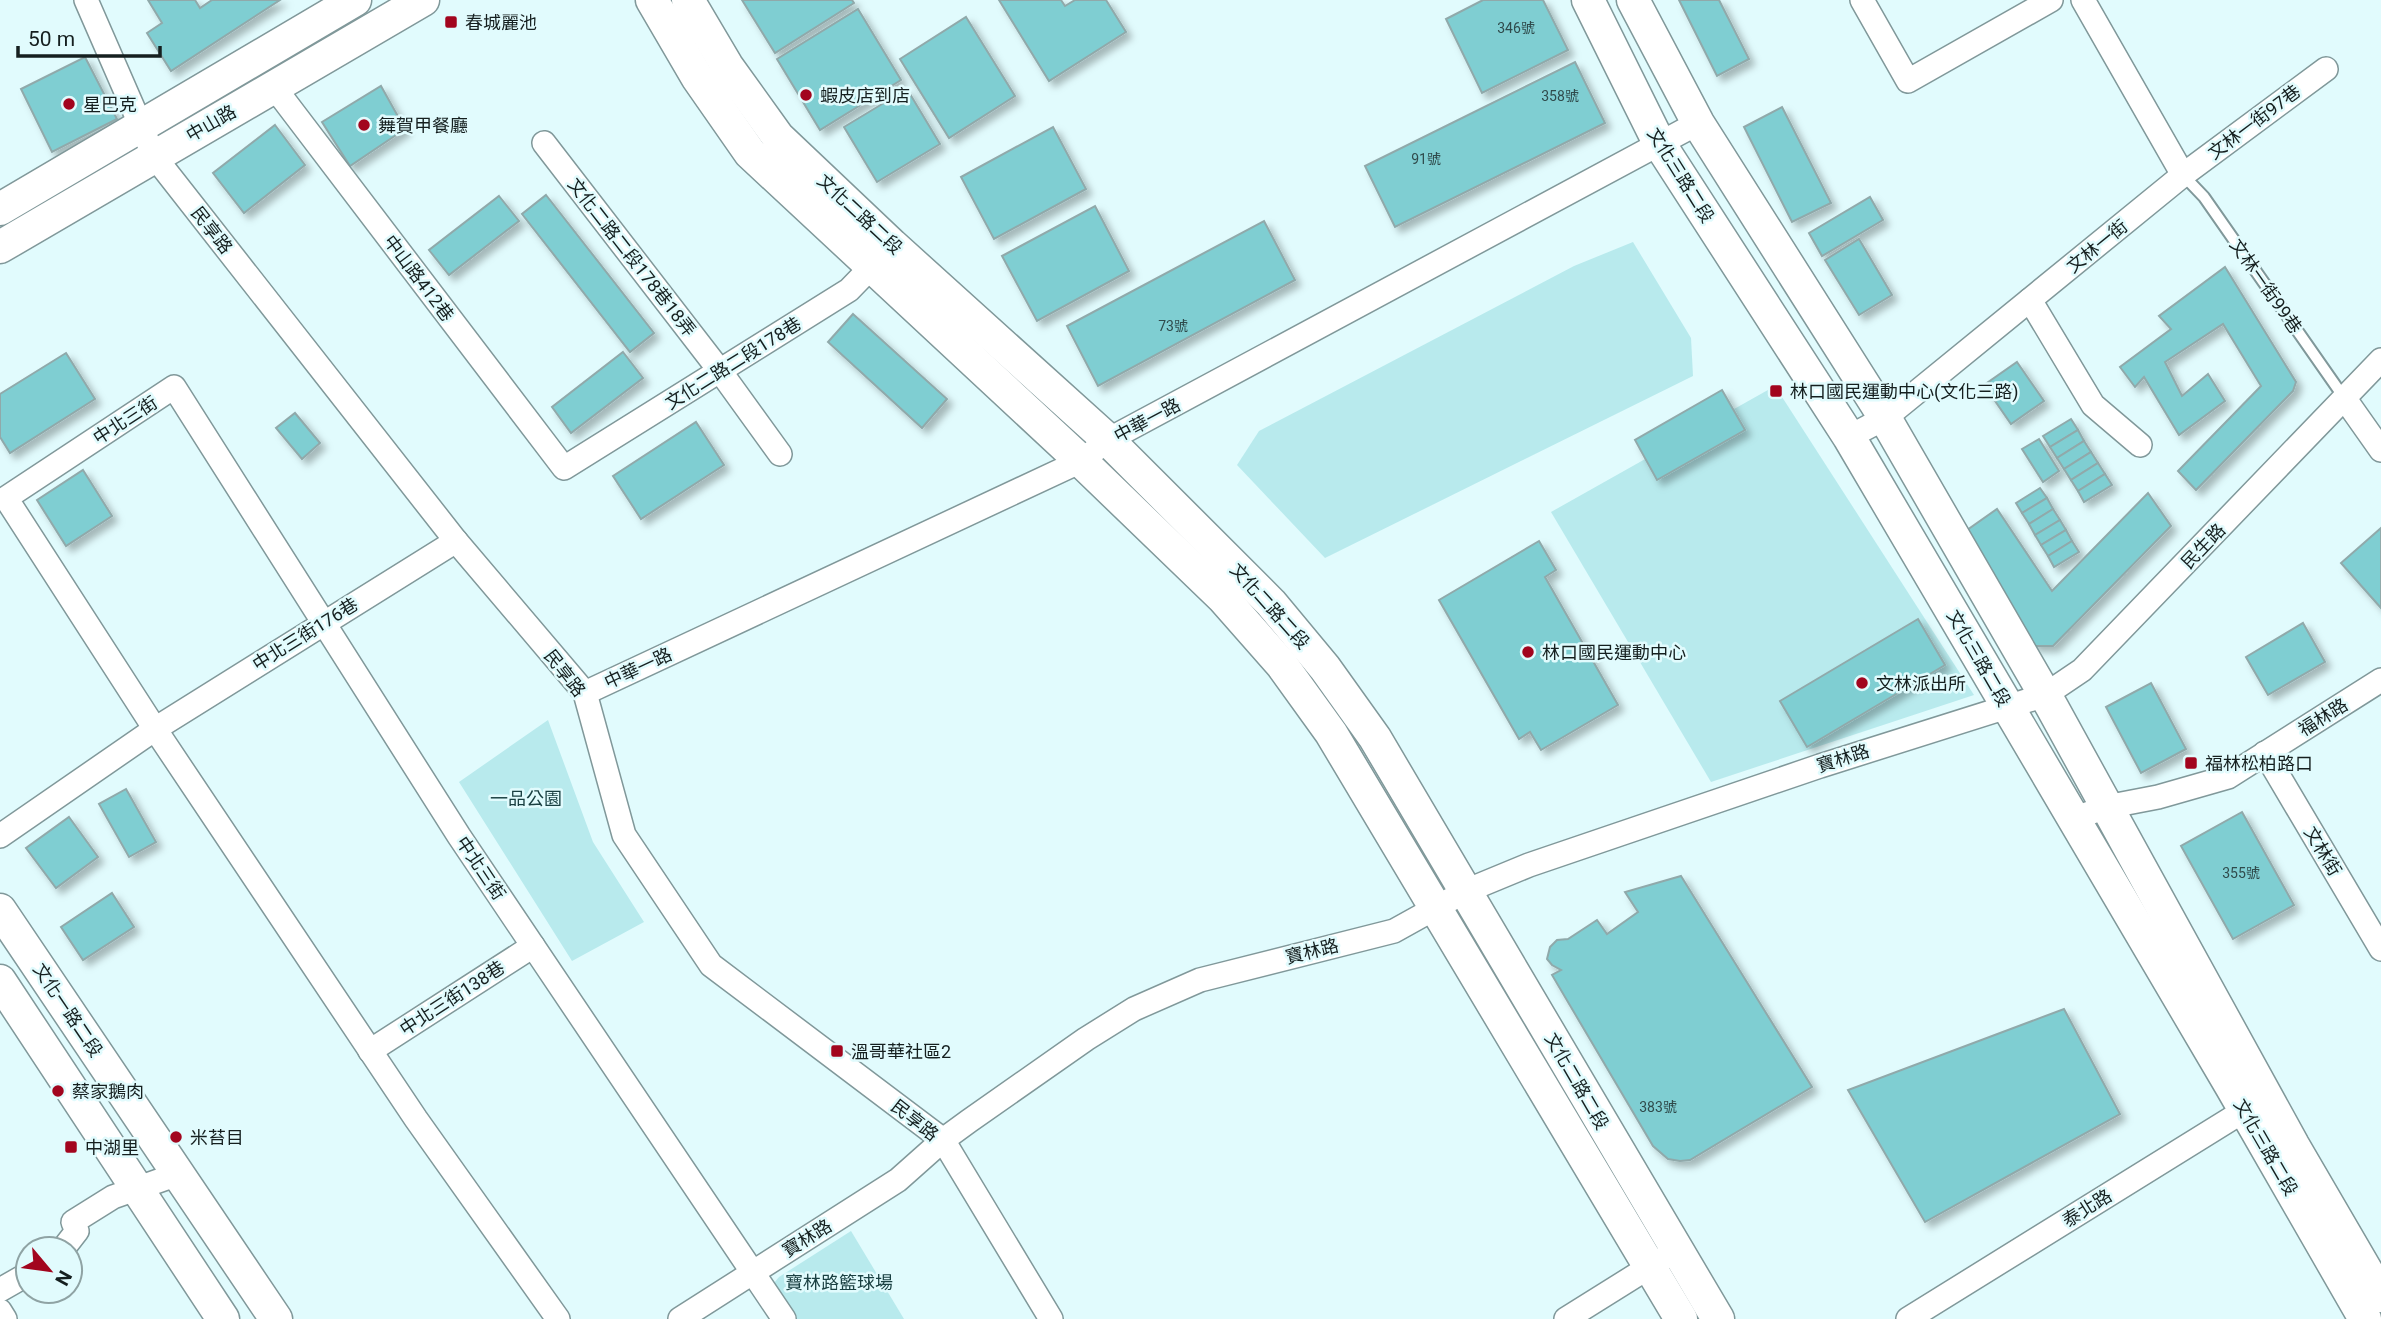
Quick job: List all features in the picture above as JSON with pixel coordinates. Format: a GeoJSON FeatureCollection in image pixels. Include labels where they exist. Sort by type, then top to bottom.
{"type":"FeatureCollection","features":[{"type":"Feature","properties":{"kind":"street","name":"民享路"},"geometry":{"type":"LineString","coordinates":[[86,0],[154,156],[456,541],[585,693],[624,835],[711,965],[943,1140],[1051,1319]]}},
{"type":"Feature","properties":{"kind":"street","name":"中山路"},"geometry":{"type":"LineString","coordinates":[[0,209],[355,0]]}},
{"type":"Feature","properties":{"kind":"street","name":"中山路"},"geometry":{"type":"LineString","coordinates":[[0,247],[423,0]]}},
{"type":"Feature","properties":{"kind":"street","name":"文化二路二段"},"geometry":{"type":"LineString","coordinates":[[652,0],[697,77],[750,153],[882,256],[1108,440],[1271,603],[1325,668],[1375,738],[1718,1319]]}},
{"type":"Feature","properties":{"kind":"street","name":"文化二路二段"},"geometry":{"type":"LineString","coordinates":[[688,0],[727,66],[778,137],[882,256],[1081,461],[1223,598],[1282,665],[1331,733],[1681,1319]]}},
{"type":"Feature","properties":{"kind":"street","name":"文化三路二段"},"geometry":{"type":"LineString","coordinates":[[1588,0],[1659,143],[1849,437],[2073,819],[2381,1296]]}},
{"type":"Feature","properties":{"kind":"street","name":"文化三路二段"},"geometry":{"type":"LineString","coordinates":[[1633,0],[1698,122],[1885,418],[2045,695],[2106,807],[2365,1319]]}},
{"type":"Feature","properties":{"kind":"street"},"geometry":{"type":"LineString","coordinates":[[1862,0],[1908,80],[2051,0]]}},
{"type":"Feature","properties":{"kind":"street"},"geometry":{"type":"LineString","coordinates":[[2083,0],[2183,175]]}},
{"type":"Feature","properties":{"kind":"street","name":"文林一街97巷"},"geometry":{"type":"LineString","coordinates":[[2183,175],[2326,69]]}},
{"type":"Feature","properties":{"kind":"street","name":"中山路412巷"},"geometry":{"type":"LineString","coordinates":[[274,87],[564,468]]}},
{"type":"Feature","properties":{"kind":"street","name":"中華一路"},"geometry":{"type":"LineString","coordinates":[[585,693],[1081,461],[1108,440],[1698,122]]}},
{"type":"Feature","properties":{"kind":"street","name":"文化二路二段178巷18弄"},"geometry":{"type":"LineString","coordinates":[[544,143],[720,371],[780,454]]}},
{"type":"Feature","properties":{"kind":"street","name":"文林一街"},"geometry":{"type":"LineString","coordinates":[[1849,437],[1885,418],[2183,175]]}},
{"type":"Feature","properties":{"kind":"street","name":"文化二路二段178巷"},"geometry":{"type":"LineString","coordinates":[[564,468],[849,290],[882,256]]}},
{"type":"Feature","properties":{"kind":"street"},"geometry":{"type":"LineString","coordinates":[[2030,300],[2093,405],[2140,445]]}},
{"type":"Feature","properties":{"kind":"street","name":"民生路"},"geometry":{"type":"LineString","coordinates":[[2007,706],[2045,695],[2082,670],[2381,360]]}},
{"type":"Feature","properties":{"kind":"street","name":"中北三街"},"geometry":{"type":"LineString","coordinates":[[558,1319],[370,1051],[155,729],[6,498],[174,387],[459,836],[784,1319]]}},
{"type":"Feature","properties":{"kind":"street"},"geometry":{"type":"LineString","coordinates":[[2344,399],[2381,450]]}},
{"type":"Feature","properties":{"kind":"street","name":"中北三街176巷"},"geometry":{"type":"LineString","coordinates":[[0,836],[155,729],[456,541]]}},
{"type":"Feature","properties":{"kind":"street","name":"福林路"},"geometry":{"type":"LineString","coordinates":[[2073,819],[2106,807],[2158,797],[2228,777],[2381,680]]}},
{"type":"Feature","properties":{"kind":"street","name":"寶林路"},"geometry":{"type":"LineString","coordinates":[[680,1319],[898,1180],[943,1140],[1086,1039],[1134,1009],[1200,980],[1394,931],[1466,891],[1542,861],[2007,706]]}},
{"type":"Feature","properties":{"kind":"street","name":"文林街"},"geometry":{"type":"LineString","coordinates":[[2265,753],[2381,949]]}},
{"type":"Feature","properties":{"kind":"street","name":"文化一路二段"},"geometry":{"type":"LineString","coordinates":[[0,910],[276,1319]]}},
{"type":"Feature","properties":{"kind":"street","name":"中北三街138巷"},"geometry":{"type":"LineString","coordinates":[[370,1051],[533,946]]}},
{"type":"Feature","properties":{"kind":"street"},"geometry":{"type":"LineString","coordinates":[[0,981],[223,1319]]}},
{"type":"Feature","properties":{"kind":"street","name":"泰北路"},"geometry":{"type":"LineString","coordinates":[[1908,1319],[2256,1103]]}},
{"type":"Feature","properties":{"kind":"street"},"geometry":{"type":"LineString","coordinates":[[74,1235],[77,1231],[73,1222],[113,1197],[178,1174]]}},
{"type":"Feature","properties":{"kind":"street"},"geometry":{"type":"LineString","coordinates":[[1566,1319],[1677,1250]]}},
{"type":"Feature","properties":{"kind":"street"},"geometry":{"type":"LineString","coordinates":[[0,1311],[5,1319]]}},
{"type":"Feature","properties":{"kind":"lane","name":"文林一街99巷"},"geometry":{"type":"LineString","coordinates":[[2183,175],[2204,197],[2344,399]]}},
{"type":"Feature","properties":{"kind":"green space"},"geometry":{"type":"Polygon","coordinates":[[[1633,242],[1691,338],[1693,376],[1325,558],[1237,465],[1259,431],[1574,266],[1633,242]]]}},
{"type":"Feature","properties":{"kind":"green space"},"geometry":{"type":"Polygon","coordinates":[[[1775,386],[1974,695],[1711,782],[1551,512],[1775,386]]]}},
{"type":"Feature","properties":{"kind":"green space","name":"一品公園"},"geometry":{"type":"Polygon","coordinates":[[[548,720],[593,842],[644,922],[572,961],[459,782],[548,720]]]}},
{"type":"Feature","properties":{"kind":"green space","name":"寶林路籃球場"},"geometry":{"type":"Polygon","coordinates":[[[851,1231],[904,1319],[787,1319],[772,1293],[774,1283],[779,1277],[851,1231]]]}},
{"type":"Feature","properties":{"kind":"building"},"geometry":{"type":"Polygon","coordinates":[[[148,0],[195,0],[200,8],[212,0],[280,0],[171,71],[147,33],[162,23],[148,0]]]}},
{"type":"Feature","properties":{"kind":"building"},"geometry":{"type":"Polygon","coordinates":[[[742,0],[852,0],[854,3],[775,53],[742,0]]]}},
{"type":"Feature","properties":{"kind":"building"},"geometry":{"type":"Polygon","coordinates":[[[999,0],[1061,0],[1065,6],[1075,0],[1106,0],[1126,32],[1049,81],[999,0]]]}},
{"type":"Feature","properties":{"kind":"building"},"geometry":{"type":"Polygon","coordinates":[[[1483,0],[1543,0],[1568,50],[1482,93],[1446,19],[1483,0]]]}},
{"type":"Feature","properties":{"kind":"building"},"geometry":{"type":"Polygon","coordinates":[[[1679,0],[1719,0],[1749,59],[1717,76],[1679,0]]]}},
{"type":"Feature","properties":{"kind":"building"},"geometry":{"type":"Polygon","coordinates":[[[858,9],[901,80],[820,130],[777,59],[858,9]]]}},
{"type":"Feature","properties":{"kind":"building"},"geometry":{"type":"Polygon","coordinates":[[[966,17],[1015,96],[949,138],[900,59],[966,17]]]}},
{"type":"Feature","properties":{"kind":"building","name":"星巴克"},"geometry":{"type":"Polygon","coordinates":[[[85,57],[117,119],[52,152],[21,89],[85,57]]]}},
{"type":"Feature","properties":{"kind":"building"},"geometry":{"type":"Polygon","coordinates":[[[1575,62],[1605,123],[1395,227],[1365,166],[1575,62]]]}},
{"type":"Feature","properties":{"kind":"building","name":"舞賀甲餐廳"},"geometry":{"type":"Polygon","coordinates":[[[381,86],[405,129],[350,166],[322,122],[381,86]]]}},
{"type":"Feature","properties":{"kind":"building"},"geometry":{"type":"Polygon","coordinates":[[[907,89],[940,144],[877,182],[844,127],[907,89]]]}},
{"type":"Feature","properties":{"kind":"building"},"geometry":{"type":"Polygon","coordinates":[[[1782,107],[1831,203],[1792,222],[1744,127],[1782,107]]]}},
{"type":"Feature","properties":{"kind":"building"},"geometry":{"type":"Polygon","coordinates":[[[275,125],[305,165],[244,213],[213,173],[275,125]]]}},
{"type":"Feature","properties":{"kind":"building"},"geometry":{"type":"Polygon","coordinates":[[[1053,127],[1086,189],[994,239],[961,177],[1053,127]]]}},
{"type":"Feature","properties":{"kind":"building"},"geometry":{"type":"Polygon","coordinates":[[[546,195],[654,333],[630,352],[522,214],[546,195]]]}},
{"type":"Feature","properties":{"kind":"building"},"geometry":{"type":"Polygon","coordinates":[[[499,196],[519,221],[449,275],[429,250],[499,196]]]}},
{"type":"Feature","properties":{"kind":"building"},"geometry":{"type":"Polygon","coordinates":[[[1870,197],[1883,220],[1822,256],[1809,233],[1870,197]]]}},
{"type":"Feature","properties":{"kind":"building"},"geometry":{"type":"Polygon","coordinates":[[[1095,206],[1129,271],[1037,321],[1002,256],[1095,206]]]}},
{"type":"Feature","properties":{"kind":"building"},"geometry":{"type":"Polygon","coordinates":[[[1264,221],[1295,280],[1098,386],[1067,326],[1264,221]]]}},
{"type":"Feature","properties":{"kind":"building"},"geometry":{"type":"Polygon","coordinates":[[[1859,239],[1892,295],[1859,315],[1825,260],[1859,239]]]}},
{"type":"Feature","properties":{"kind":"building"},"geometry":{"type":"Polygon","coordinates":[[[2225,267],[2296,382],[2293,391],[2196,490],[2178,471],[2261,386],[2223,324],[2165,362],[2182,396],[2208,374],[2225,401],[2179,435],[2144,377],[2135,387],[2120,367],[2171,329],[2159,316],[2225,267]]]}},
{"type":"Feature","properties":{"kind":"building"},"geometry":{"type":"Polygon","coordinates":[[[853,314],[947,399],[922,428],[828,342],[853,314]]]}},
{"type":"Feature","properties":{"kind":"building"},"geometry":{"type":"Polygon","coordinates":[[[623,352],[643,378],[571,433],[552,407],[623,352]]]}},
{"type":"Feature","properties":{"kind":"building"},"geometry":{"type":"Polygon","coordinates":[[[66,353],[95,399],[10,453],[0,437],[0,394],[66,353]]]}},
{"type":"Feature","properties":{"kind":"building"},"geometry":{"type":"Polygon","coordinates":[[[2017,362],[2044,401],[2011,424],[1984,385],[2017,362]]]}},
{"type":"Feature","properties":{"kind":"building"},"geometry":{"type":"Polygon","coordinates":[[[1722,390],[1745,430],[1657,480],[1635,440],[1722,390]]]}},
{"type":"Feature","properties":{"kind":"building"},"geometry":{"type":"Polygon","coordinates":[[[295,413],[320,443],[302,459],[276,428],[295,413]]]}},
{"type":"Feature","properties":{"kind":"building"},"geometry":{"type":"Polygon","coordinates":[[[2071,419],[2078,430],[2050,447],[2043,436],[2071,419]]]}},
{"type":"Feature","properties":{"kind":"building"},"geometry":{"type":"Polygon","coordinates":[[[696,422],[724,465],[641,519],[613,476],[696,422]]]}},
{"type":"Feature","properties":{"kind":"building"},"geometry":{"type":"Polygon","coordinates":[[[2078,430],[2084,441],[2057,458],[2050,447],[2078,430]]]}},
{"type":"Feature","properties":{"kind":"building"},"geometry":{"type":"Polygon","coordinates":[[[2039,439],[2059,471],[2043,482],[2022,449],[2039,439]]]}},
{"type":"Feature","properties":{"kind":"building"},"geometry":{"type":"Polygon","coordinates":[[[2084,441],[2091,452],[2064,469],[2057,458],[2084,441]]]}},
{"type":"Feature","properties":{"kind":"building"},"geometry":{"type":"Polygon","coordinates":[[[2091,452],[2098,463],[2071,480],[2064,469],[2091,452]]]}},
{"type":"Feature","properties":{"kind":"building"},"geometry":{"type":"Polygon","coordinates":[[[2098,463],[2105,474],[2078,491],[2071,480],[2098,463]]]}},
{"type":"Feature","properties":{"kind":"building"},"geometry":{"type":"Polygon","coordinates":[[[83,470],[112,516],[66,546],[37,500],[83,470]]]}},
{"type":"Feature","properties":{"kind":"building"},"geometry":{"type":"Polygon","coordinates":[[[2105,474],[2112,485],[2084,502],[2078,491],[2105,474]]]}},
{"type":"Feature","properties":{"kind":"building"},"geometry":{"type":"Polygon","coordinates":[[[2040,488],[2047,498],[2022,513],[2016,503],[2040,488]]]}},
{"type":"Feature","properties":{"kind":"building"},"geometry":{"type":"Polygon","coordinates":[[[2148,493],[2171,526],[2053,646],[2034,646],[1960,535],[1997,509],[2052,591],[2148,493]]]}},
{"type":"Feature","properties":{"kind":"building"},"geometry":{"type":"Polygon","coordinates":[[[2047,498],[2053,509],[2029,524],[2022,513],[2047,498]]]}},
{"type":"Feature","properties":{"kind":"building"},"geometry":{"type":"Polygon","coordinates":[[[2053,509],[2060,520],[2035,535],[2029,524],[2053,509]]]}},
{"type":"Feature","properties":{"kind":"building"},"geometry":{"type":"Polygon","coordinates":[[[2060,520],[2066,530],[2041,545],[2035,535],[2060,520]]]}},
{"type":"Feature","properties":{"kind":"building"},"geometry":{"type":"Polygon","coordinates":[[[2381,528],[2381,608],[2341,563],[2381,528]]]}},
{"type":"Feature","properties":{"kind":"building"},"geometry":{"type":"Polygon","coordinates":[[[2066,530],[2072,541],[2048,556],[2041,545],[2066,530]]]}},
{"type":"Feature","properties":{"kind":"building","name":"林口國民運動中心"},"geometry":{"type":"Polygon","coordinates":[[[1539,541],[1556,570],[1545,577],[1618,705],[1541,750],[1530,732],[1519,739],[1439,600],[1539,541]]]}},
{"type":"Feature","properties":{"kind":"building"},"geometry":{"type":"Polygon","coordinates":[[[2072,541],[2079,552],[2054,567],[2048,556],[2072,541]]]}},
{"type":"Feature","properties":{"kind":"building","name":"文林派出所"},"geometry":{"type":"Polygon","coordinates":[[[1918,619],[1945,665],[1807,747],[1780,701],[1918,619]]]}},
{"type":"Feature","properties":{"kind":"building"},"geometry":{"type":"Polygon","coordinates":[[[2303,623],[2325,662],[2268,695],[2246,657],[2303,623]]]}},
{"type":"Feature","properties":{"kind":"building"},"geometry":{"type":"Polygon","coordinates":[[[2151,683],[2186,749],[2141,773],[2106,707],[2151,683]]]}},
{"type":"Feature","properties":{"kind":"building"},"geometry":{"type":"Polygon","coordinates":[[[126,789],[156,842],[129,857],[99,804],[126,789]]]}},
{"type":"Feature","properties":{"kind":"building"},"geometry":{"type":"Polygon","coordinates":[[[2242,812],[2294,905],[2233,939],[2181,846],[2242,812]]]}},
{"type":"Feature","properties":{"kind":"building"},"geometry":{"type":"Polygon","coordinates":[[[69,817],[98,857],[56,888],[26,848],[69,817]]]}},
{"type":"Feature","properties":{"kind":"building"},"geometry":{"type":"Polygon","coordinates":[[[1681,876],[1812,1087],[1690,1160],[1680,1161],[1668,1159],[1653,1146],[1552,975],[1561,970],[1547,959],[1550,947],[1557,940],[1568,939],[1597,920],[1607,934],[1638,912],[1625,892],[1681,876]]]}},
{"type":"Feature","properties":{"kind":"building"},"geometry":{"type":"Polygon","coordinates":[[[112,893],[134,927],[83,960],[61,927],[112,893]]]}},
{"type":"Feature","properties":{"kind":"building"},"geometry":{"type":"Polygon","coordinates":[[[2064,1009],[2120,1114],[1925,1222],[1848,1090],[2064,1009]]]}},
{"type":"Feature","properties":{"kind":"place","name":"春城麗池"},"geometry":{"type":"Point","coordinates":[451,22]}},
{"type":"Feature","properties":{"kind":"place","name":"蝦皮店到店"},"geometry":{"type":"Point","coordinates":[806,95]}},
{"type":"Feature","properties":{"kind":"place","name":"星巴克"},"geometry":{"type":"Point","coordinates":[69,104]}},
{"type":"Feature","properties":{"kind":"place","name":"舞賀甲餐廳"},"geometry":{"type":"Point","coordinates":[364,125]}},
{"type":"Feature","properties":{"kind":"place","name":"林口國民運動中心(文化三路)"},"geometry":{"type":"Point","coordinates":[1776,391]}},
{"type":"Feature","properties":{"kind":"place","name":"林口國民運動中心"},"geometry":{"type":"Point","coordinates":[1528,652]}},
{"type":"Feature","properties":{"kind":"place","name":"文林派出所"},"geometry":{"type":"Point","coordinates":[1862,683]}},
{"type":"Feature","properties":{"kind":"place","name":"福林松柏路口"},"geometry":{"type":"Point","coordinates":[2191,763]}},
{"type":"Feature","properties":{"kind":"place","name":"溫哥華社區2"},"geometry":{"type":"Point","coordinates":[837,1051]}},
{"type":"Feature","properties":{"kind":"place","name":"蔡家鵝肉"},"geometry":{"type":"Point","coordinates":[58,1091]}},
{"type":"Feature","properties":{"kind":"place","name":"米苔目"},"geometry":{"type":"Point","coordinates":[176,1137]}},
{"type":"Feature","properties":{"kind":"place","name":"中湖里"},"geometry":{"type":"Point","coordinates":[71,1147]}}]}
